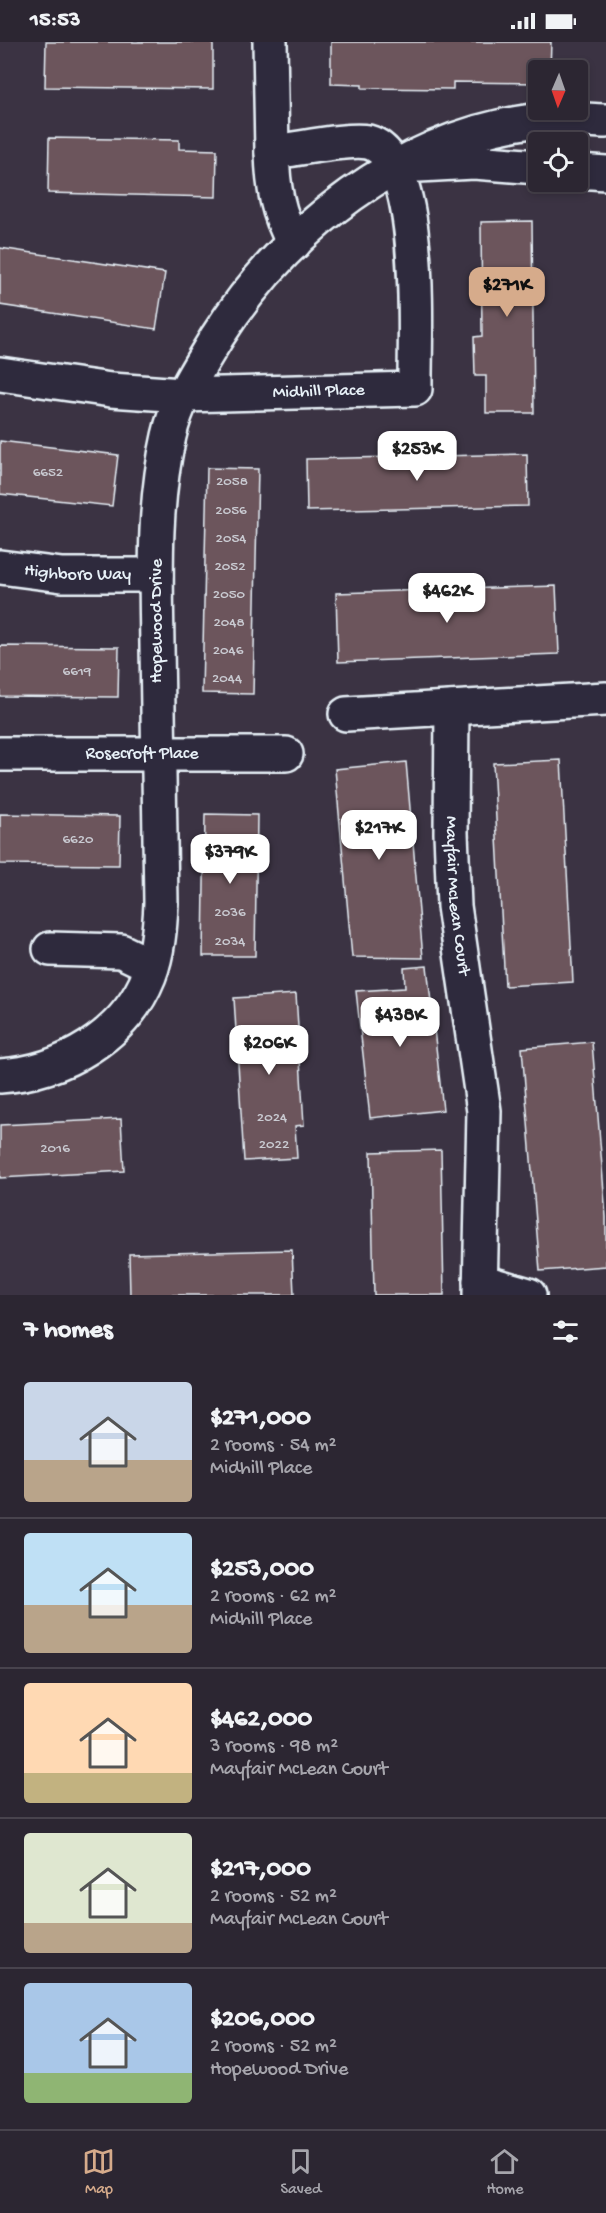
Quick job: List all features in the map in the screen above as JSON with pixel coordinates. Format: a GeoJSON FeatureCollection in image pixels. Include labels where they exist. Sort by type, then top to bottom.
{"type":"FeatureCollection","features":[{"type":"Feature","properties":{"kind":"street"},"geometry":{"type":"LineString","coordinates":[[270,42],[272,182],[277,208],[294,243]]}},
{"type":"Feature","properties":{"kind":"street","name":"Hopewood Drive"},"geometry":{"type":"LineString","coordinates":[[0,1077],[47,1067],[73,1057],[102,1039],[119,1023],[140,995],[152,966],[158,943],[161,903],[156,575],[157,513],[162,469],[169,432],[183,395],[242,301],[294,243],[347,198],[396,168],[443,144],[508,125],[547,120],[606,121]]}},
{"type":"Feature","properties":{"kind":"street"},"geometry":{"type":"LineString","coordinates":[[272,152],[366,142],[376,145],[396,168]]}},
{"type":"Feature","properties":{"kind":"street","name":"Hopewood Drive"},"geometry":{"type":"LineString","coordinates":[[396,168],[474,162],[528,166]]}},
{"type":"Feature","properties":{"kind":"street","name":"Midhill Place"},"geometry":{"type":"LineString","coordinates":[[0,374],[111,390],[183,395],[415,389],[411,225],[407,198],[396,168]]}},
{"type":"Feature","properties":{"kind":"street"},"geometry":{"type":"LineString","coordinates":[[588,172],[606,173]]}},
{"type":"Feature","properties":{"kind":"street","name":"Highboro Way"},"geometry":{"type":"LineString","coordinates":[[0,567],[62,575],[156,575]]}},
{"type":"Feature","properties":{"kind":"street"},"geometry":{"type":"LineString","coordinates":[[346,714],[606,699]]}},
{"type":"Feature","properties":{"kind":"street","name":"Mayfair McLean Court"},"geometry":{"type":"LineString","coordinates":[[452,708],[451,832],[454,906],[484,1111],[480,1288]]}},
{"type":"Feature","properties":{"kind":"street","name":"Rosecroft Place"},"geometry":{"type":"LineString","coordinates":[[0,754],[286,753]]}},
{"type":"Feature","properties":{"kind":"street"},"geometry":{"type":"LineString","coordinates":[[50,950],[121,951],[152,966]]}},
{"type":"Feature","properties":{"kind":"street"},"geometry":{"type":"LineString","coordinates":[[480,1288],[529,1295]]}},
{"type":"Feature","properties":{"kind":"building"},"geometry":{"type":"Polygon","coordinates":[[[46,42],[213,42],[213,89],[45,87],[46,42]]]}},
{"type":"Feature","properties":{"kind":"building"},"geometry":{"type":"Polygon","coordinates":[[[331,42],[551,42],[550,60],[528,60],[528,83],[453,82],[453,89],[362,88],[362,85],[331,84],[331,42]]]}},
{"type":"Feature","properties":{"kind":"building"},"geometry":{"type":"Polygon","coordinates":[[[49,138],[179,140],[179,149],[217,150],[216,197],[48,193],[49,138]]]}},
{"type":"Feature","properties":{"kind":"building"},"geometry":{"type":"Polygon","coordinates":[[[532,221],[534,413],[486,413],[486,376],[475,376],[474,337],[482,336],[481,222],[532,221]]]}},
{"type":"Feature","properties":{"kind":"building"},"geometry":{"type":"Polygon","coordinates":[[[0,248],[165,273],[156,329],[0,305],[0,248]]]}},
{"type":"Feature","properties":{"kind":"building"},"geometry":{"type":"Polygon","coordinates":[[[0,441],[118,455],[112,506],[0,494],[0,441]]]}},
{"type":"Feature","properties":{"kind":"building"},"geometry":{"type":"Polygon","coordinates":[[[527,454],[528,506],[307,511],[306,459],[527,454]]]}},
{"type":"Feature","properties":{"kind":"building"},"geometry":{"type":"Polygon","coordinates":[[[207,468],[258,469],[253,694],[202,693],[207,468]]]}},
{"type":"Feature","properties":{"kind":"building"},"geometry":{"type":"Polygon","coordinates":[[[556,586],[559,654],[338,662],[336,593],[556,586]]]}},
{"type":"Feature","properties":{"kind":"building"},"geometry":{"type":"Polygon","coordinates":[[[0,646],[119,647],[118,697],[0,696],[0,646]]]}},
{"type":"Feature","properties":{"kind":"building"},"geometry":{"type":"Polygon","coordinates":[[[561,760],[573,982],[505,986],[493,763],[561,760]]]}},
{"type":"Feature","properties":{"kind":"building"},"geometry":{"type":"Polygon","coordinates":[[[406,762],[423,958],[352,957],[335,769],[406,762]]]}},
{"type":"Feature","properties":{"kind":"building"},"geometry":{"type":"Polygon","coordinates":[[[0,814],[120,816],[119,865],[0,864],[0,814]]]}},
{"type":"Feature","properties":{"kind":"building"},"geometry":{"type":"Polygon","coordinates":[[[205,814],[257,815],[255,956],[203,956],[205,814]]]}},
{"type":"Feature","properties":{"kind":"building"},"geometry":{"type":"Polygon","coordinates":[[[427,966],[443,1110],[370,1118],[356,991],[405,988],[404,968],[427,966]]]}},
{"type":"Feature","properties":{"kind":"building"},"geometry":{"type":"Polygon","coordinates":[[[296,994],[304,1125],[295,1126],[297,1158],[244,1161],[234,998],[296,994]]]}},
{"type":"Feature","properties":{"kind":"building"},"geometry":{"type":"Polygon","coordinates":[[[592,1042],[606,1217],[606,1266],[540,1271],[522,1048],[592,1042]]]}},
{"type":"Feature","properties":{"kind":"building"},"geometry":{"type":"Polygon","coordinates":[[[121,1119],[124,1171],[0,1178],[0,1125],[121,1119]]]}},
{"type":"Feature","properties":{"kind":"building"},"geometry":{"type":"Polygon","coordinates":[[[441,1150],[444,1295],[374,1295],[371,1152],[441,1150]]]}},
{"type":"Feature","properties":{"kind":"building"},"geometry":{"type":"Polygon","coordinates":[[[292,1250],[294,1295],[130,1295],[129,1254],[292,1250]]]}}]}
